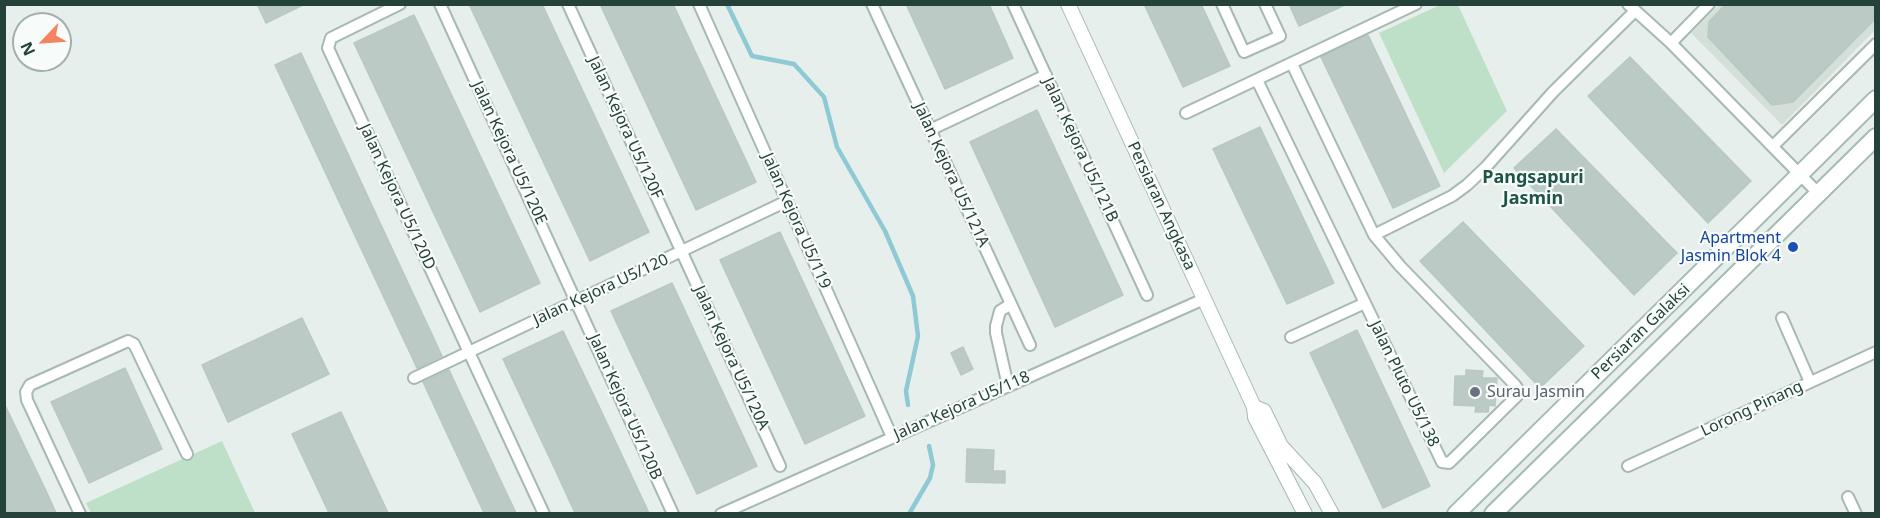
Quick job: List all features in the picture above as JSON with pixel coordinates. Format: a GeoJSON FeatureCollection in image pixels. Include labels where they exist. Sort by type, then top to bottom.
{"type":"FeatureCollection","features":[{"type":"Feature","properties":{"kind":"main road","name":"Persiaran Galaksi"},"geometry":{"type":"LineString","coordinates":[[1456,513],[1875,99]]}},
{"type":"Feature","properties":{"kind":"main road","name":"Persiaran Galaksi"},"geometry":{"type":"LineString","coordinates":[[1494,513],[1875,137]]}},
{"type":"Feature","properties":{"kind":"street","name":"Jalan Kejora U5/120D"},"geometry":{"type":"LineString","coordinates":[[400,4],[331,38],[328,41],[328,48],[544,513]]}},
{"type":"Feature","properties":{"kind":"street","name":"Jalan Kejora U5/120E"},"geometry":{"type":"LineString","coordinates":[[440,4],[577,301]]}},
{"type":"Feature","properties":{"kind":"street","name":"Jalan Kejora U5/120F"},"geometry":{"type":"LineString","coordinates":[[568,4],[682,251]]}},
{"type":"Feature","properties":{"kind":"street","name":"Jalan Kejora U5/119"},"geometry":{"type":"LineString","coordinates":[[699,4],[892,437]]}},
{"type":"Feature","properties":{"kind":"street","name":"Jalan Kejora U5/121A"},"geometry":{"type":"LineString","coordinates":[[872,4],[1030,345]]}},
{"type":"Feature","properties":{"kind":"street","name":"Jalan Kejora U5/121B"},"geometry":{"type":"LineString","coordinates":[[1013,4],[1147,295]]}},
{"type":"Feature","properties":{"kind":"street","name":"Persiaran Angkasa"},"geometry":{"type":"LineString","coordinates":[[1068,4],[1254,407],[1255,417],[1305,513]]}},
{"type":"Feature","properties":{"kind":"street"},"geometry":{"type":"LineString","coordinates":[[1222,4],[1244,52],[1280,36],[1265,4]]}},
{"type":"Feature","properties":{"kind":"street"},"geometry":{"type":"LineString","coordinates":[[1186,113],[1416,4]]}},
{"type":"Feature","properties":{"kind":"street"},"geometry":{"type":"LineString","coordinates":[[1671,43],[1709,4]]}},
{"type":"Feature","properties":{"kind":"street"},"geometry":{"type":"LineString","coordinates":[[1374,235],[1452,196],[1467,185],[1632,8],[1671,43],[1818,193]]}},
{"type":"Feature","properties":{"kind":"street"},"geometry":{"type":"LineString","coordinates":[[1773,146],[1875,44]]}},
{"type":"Feature","properties":{"kind":"street","name":"Jalan Pluto U5/138"},"geometry":{"type":"LineString","coordinates":[[1257,80],[1442,462],[1449,463],[1517,396],[1519,391],[1400,266],[1374,235],[1292,64]]}},
{"type":"Feature","properties":{"kind":"street"},"geometry":{"type":"LineString","coordinates":[[930,130],[1046,75]]}},
{"type":"Feature","properties":{"kind":"street","name":"Jalan Kejora U5/120"},"geometry":{"type":"LineString","coordinates":[[414,378],[787,201]]}},
{"type":"Feature","properties":{"kind":"street","name":"Jalan Kejora U5/120A"},"geometry":{"type":"LineString","coordinates":[[682,251],[780,466]]}},
{"type":"Feature","properties":{"kind":"street","name":"Jalan Kejora U5/118"},"geometry":{"type":"LineString","coordinates":[[721,513],[1204,299]]}},
{"type":"Feature","properties":{"kind":"street","name":"Jalan Kejora U5/120B"},"geometry":{"type":"LineString","coordinates":[[577,301],[673,513]]}},
{"type":"Feature","properties":{"kind":"street"},"geometry":{"type":"LineString","coordinates":[[1291,337],[1365,303]]}},
{"type":"Feature","properties":{"kind":"street"},"geometry":{"type":"LineString","coordinates":[[1008,386],[996,326],[1000,311],[1011,304]]}},
{"type":"Feature","properties":{"kind":"street"},"geometry":{"type":"LineString","coordinates":[[1782,318],[1810,382]]}},
{"type":"Feature","properties":{"kind":"street"},"geometry":{"type":"LineString","coordinates":[[80,513],[27,400],[26,392],[30,385],[128,341],[134,344],[187,454]]}},
{"type":"Feature","properties":{"kind":"street","name":"Lorong Pinang"},"geometry":{"type":"LineString","coordinates":[[1628,466],[1875,352]]}},
{"type":"Feature","properties":{"kind":"street","name":"Persiaran Angkasa"},"geometry":{"type":"LineString","coordinates":[[1254,407],[1264,411],[1281,446],[1315,483],[1332,513]]}},
{"type":"Feature","properties":{"kind":"street"},"geometry":{"type":"LineString","coordinates":[[1848,497],[1856,513]]}},
{"type":"Feature","properties":{"kind":"shaded area"},"geometry":{"type":"Polygon","coordinates":[[[1719,5],[1875,5],[1875,30],[1782,125],[1691,33],[1719,5]]]}},
{"type":"Feature","properties":{"kind":"green space"},"geometry":{"type":"Polygon","coordinates":[[[1440,5],[1458,5],[1507,111],[1444,173],[1379,33],[1440,5]]]}},
{"type":"Feature","properties":{"kind":"green space"},"geometry":{"type":"Polygon","coordinates":[[[222,441],[255,513],[91,513],[86,503],[222,441]]]}},
{"type":"Feature","properties":{"kind":"building"},"geometry":{"type":"Polygon","coordinates":[[[257,4],[305,4],[266,23],[257,4]]]}},
{"type":"Feature","properties":{"kind":"building"},"geometry":{"type":"Polygon","coordinates":[[[469,4],[542,4],[649,232],[590,261],[469,4]]]}},
{"type":"Feature","properties":{"kind":"building"},"geometry":{"type":"Polygon","coordinates":[[[600,4],[673,4],[756,182],[696,210],[600,4]]]}},
{"type":"Feature","properties":{"kind":"building"},"geometry":{"type":"Polygon","coordinates":[[[906,4],[989,4],[1013,58],[945,89],[906,4]]]}},
{"type":"Feature","properties":{"kind":"building"},"geometry":{"type":"Polygon","coordinates":[[[1144,4],[1201,4],[1230,66],[1183,87],[1144,4]]]}},
{"type":"Feature","properties":{"kind":"building"},"geometry":{"type":"Polygon","coordinates":[[[1289,4],[1347,4],[1299,26],[1289,4]]]}},
{"type":"Feature","properties":{"kind":"building"},"geometry":{"type":"Polygon","coordinates":[[[1726,4],[1875,4],[1875,19],[1793,102],[1772,105],[1708,37],[1709,22],[1726,4]]]}},
{"type":"Feature","properties":{"kind":"building"},"geometry":{"type":"Polygon","coordinates":[[[414,15],[540,283],[480,312],[354,43],[414,15]]]}},
{"type":"Feature","properties":{"kind":"building"},"geometry":{"type":"Polygon","coordinates":[[[1368,35],[1440,186],[1393,208],[1321,57],[1368,35]]]}},
{"type":"Feature","properties":{"kind":"building"},"geometry":{"type":"Polygon","coordinates":[[[301,53],[442,356],[417,368],[275,65],[301,53]]]}},
{"type":"Feature","properties":{"kind":"building"},"geometry":{"type":"Polygon","coordinates":[[[1630,57],[1751,181],[1708,223],[1588,96],[1630,57]]]}},
{"type":"Feature","properties":{"kind":"building"},"geometry":{"type":"Polygon","coordinates":[[[1037,110],[1123,295],[1055,327],[970,142],[1037,110]]]}},
{"type":"Feature","properties":{"kind":"building"},"geometry":{"type":"Polygon","coordinates":[[[1260,127],[1334,283],[1287,304],[1213,149],[1260,127]]]}},
{"type":"Feature","properties":{"kind":"building"},"geometry":{"type":"Polygon","coordinates":[[[1556,129],[1677,253],[1634,295],[1514,168],[1556,129]]]}},
{"type":"Feature","properties":{"kind":"building"},"geometry":{"type":"Polygon","coordinates":[[[1463,222],[1584,346],[1540,388],[1420,261],[1463,222]]]}},
{"type":"Feature","properties":{"kind":"building"},"geometry":{"type":"Polygon","coordinates":[[[780,232],[865,416],[805,444],[720,260],[780,232]]]}},
{"type":"Feature","properties":{"kind":"building"},"geometry":{"type":"Polygon","coordinates":[[[672,283],[757,466],[697,494],[611,311],[672,283]]]}},
{"type":"Feature","properties":{"kind":"building"},"geometry":{"type":"Polygon","coordinates":[[[302,318],[329,374],[228,422],[202,365],[302,318]]]}},
{"type":"Feature","properties":{"kind":"building"},"geometry":{"type":"Polygon","coordinates":[[[1357,330],[1430,486],[1383,508],[1310,353],[1357,330]]]}},
{"type":"Feature","properties":{"kind":"building"},"geometry":{"type":"Polygon","coordinates":[[[563,331],[649,513],[575,513],[503,359],[563,331]]]}},
{"type":"Feature","properties":{"kind":"building"},"geometry":{"type":"Polygon","coordinates":[[[963,347],[973,369],[961,375],[951,353],[963,347]]]}},
{"type":"Feature","properties":{"kind":"building"},"geometry":{"type":"Polygon","coordinates":[[[125,368],[162,449],[89,483],[51,402],[125,368]]]}},
{"type":"Feature","properties":{"kind":"building"},"geometry":{"type":"Polygon","coordinates":[[[449,370],[516,513],[484,513],[423,382],[449,370]]]}},
{"type":"Feature","properties":{"kind":"building","name":"Surau Jasmin"},"geometry":{"type":"Polygon","coordinates":[[[1466,370],[1483,371],[1482,378],[1497,378],[1495,406],[1489,405],[1488,412],[1475,412],[1476,406],[1454,405],[1455,376],[1466,376],[1466,370]]]}},
{"type":"Feature","properties":{"kind":"building"},"geometry":{"type":"Polygon","coordinates":[[[4,403],[47,493],[56,513],[4,513],[4,403]]]}},
{"type":"Feature","properties":{"kind":"building"},"geometry":{"type":"Polygon","coordinates":[[[341,412],[388,513],[329,513],[292,434],[341,412]]]}},
{"type":"Feature","properties":{"kind":"building"},"geometry":{"type":"Polygon","coordinates":[[[967,449],[994,450],[993,471],[1005,471],[1005,483],[966,482],[967,449]]]}},
{"type":"Feature","properties":{"kind":"waterway"},"geometry":{"type":"LineString","coordinates":[[727,4],[752,56],[794,64],[824,97],[837,147],[885,231],[913,296],[918,336],[906,391],[908,405]]}},
{"type":"Feature","properties":{"kind":"waterway"},"geometry":{"type":"LineString","coordinates":[[909,514],[930,478],[933,465],[929,446]]}},
{"type":"Feature","properties":{"kind":"place","name":"Apartment Jasmin Blok 4"},"geometry":{"type":"Point","coordinates":[1793,247]}},
{"type":"Feature","properties":{"kind":"place","name":"Surau Jasmin"},"geometry":{"type":"Point","coordinates":[1475,392]}},
{"type":"Feature","properties":{"kind":"district","name":"Pangsapuri Jasmin"},"geometry":{"type":"Point","coordinates":[1533,188]}}]}
